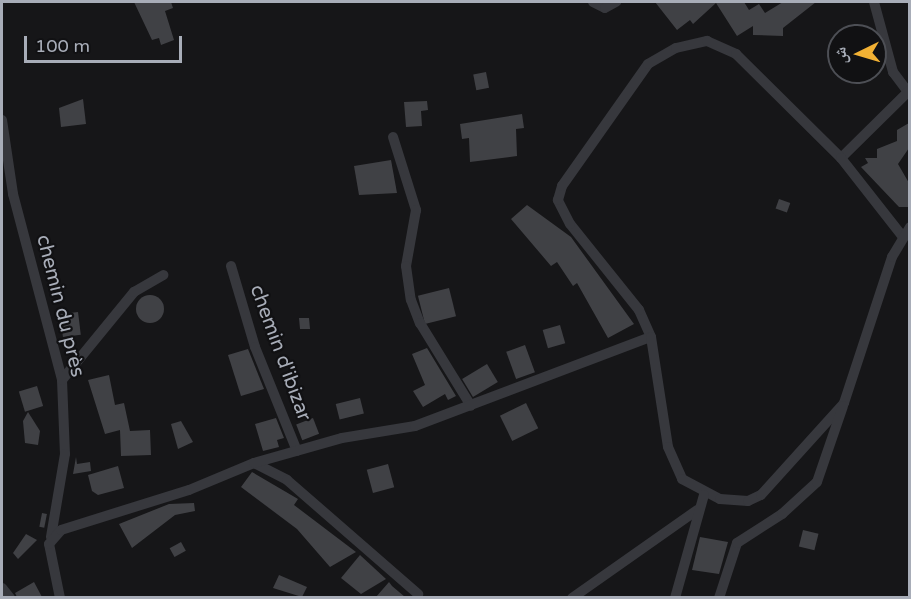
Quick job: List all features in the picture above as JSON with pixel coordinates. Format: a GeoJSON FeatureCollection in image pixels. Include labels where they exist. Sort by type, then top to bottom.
{"type":"FeatureCollection","features":[{"type":"Feature","properties":{"kind":"street"},"geometry":{"type":"LineString","coordinates":[[593,2],[605,8],[616,2]]}},
{"type":"Feature","properties":{"kind":"street"},"geometry":{"type":"LineString","coordinates":[[841,158],[909,91],[893,72],[874,2]]}},
{"type":"Feature","properties":{"kind":"street"},"geometry":{"type":"LineString","coordinates":[[844,403],[761,495],[748,501],[704,495],[673,467],[651,337],[639,310],[570,224],[558,200],[562,186],[648,64],[699,41],[724,46],[841,158],[903,237]]}},
{"type":"Feature","properties":{"kind":"street","name":"chemin du près"},"geometry":{"type":"LineString","coordinates":[[2,120],[13,194],[62,380],[65,454],[51,537],[60,597]]}},
{"type":"Feature","properties":{"kind":"street"},"geometry":{"type":"LineString","coordinates":[[393,137],[416,210],[406,266],[411,300],[420,323],[471,406]]}},
{"type":"Feature","properties":{"kind":"street"},"geometry":{"type":"LineString","coordinates":[[719,597],[737,543],[782,514],[817,482],[892,257],[909,227]]}},
{"type":"Feature","properties":{"kind":"street","name":"chemin d'ibizar"},"geometry":{"type":"LineString","coordinates":[[231,266],[255,347],[297,451]]}},
{"type":"Feature","properties":{"kind":"street"},"geometry":{"type":"LineString","coordinates":[[62,380],[134,292],[164,275]]}},
{"type":"Feature","properties":{"kind":"street"},"geometry":{"type":"LineString","coordinates":[[51,537],[254,463],[297,451],[415,426],[651,337]]}},
{"type":"Feature","properties":{"kind":"street"},"geometry":{"type":"LineString","coordinates":[[254,463],[287,480],[418,594]]}},
{"type":"Feature","properties":{"kind":"street"},"geometry":{"type":"LineString","coordinates":[[675,597],[697,510],[704,495]]}},
{"type":"Feature","properties":{"kind":"street"},"geometry":{"type":"LineString","coordinates":[[572,597],[697,510]]}},
{"type":"Feature","properties":{"kind":"street"},"geometry":{"type":"LineString","coordinates":[[2,588],[10,597]]}},
{"type":"Feature","properties":{"kind":"building"},"geometry":{"type":"Polygon","coordinates":[[[134,2],[171,2],[173,8],[165,11],[174,40],[161,45],[159,38],[152,40],[134,2]]]}},
{"type":"Feature","properties":{"kind":"building"},"geometry":{"type":"Polygon","coordinates":[[[655,2],[744,2],[749,10],[759,4],[765,13],[783,2],[816,2],[783,28],[783,36],[753,35],[753,26],[737,36],[716,3],[693,24],[690,20],[677,30],[655,2]]]}},
{"type":"Feature","properties":{"kind":"building"},"geometry":{"type":"Polygon","coordinates":[[[486,72],[489,88],[476,90],[473,74],[486,72]]]}},
{"type":"Feature","properties":{"kind":"building"},"geometry":{"type":"Polygon","coordinates":[[[83,99],[86,124],[61,127],[59,108],[83,99]]]}},
{"type":"Feature","properties":{"kind":"building"},"geometry":{"type":"Polygon","coordinates":[[[427,101],[428,110],[421,111],[422,126],[406,127],[404,102],[427,101]]]}},
{"type":"Feature","properties":{"kind":"building"},"geometry":{"type":"Polygon","coordinates":[[[522,114],[524,128],[516,129],[517,156],[470,162],[469,138],[462,139],[460,124],[522,114]]]}},
{"type":"Feature","properties":{"kind":"building"},"geometry":{"type":"Polygon","coordinates":[[[909,123],[909,148],[898,164],[909,183],[909,207],[899,207],[861,167],[868,163],[865,158],[877,158],[877,149],[897,141],[897,130],[909,123]]]}},
{"type":"Feature","properties":{"kind":"building"},"geometry":{"type":"Polygon","coordinates":[[[391,160],[397,193],[359,195],[354,166],[391,160]]]}},
{"type":"Feature","properties":{"kind":"building"},"geometry":{"type":"Polygon","coordinates":[[[779,199],[790,203],[787,213],[776,208],[779,199]]]}},
{"type":"Feature","properties":{"kind":"building"},"geometry":{"type":"Polygon","coordinates":[[[527,205],[571,237],[634,324],[608,338],[577,283],[573,286],[557,262],[551,266],[511,219],[527,205]]]}},
{"type":"Feature","properties":{"kind":"building"},"geometry":{"type":"Polygon","coordinates":[[[449,288],[456,316],[425,324],[418,296],[449,288]]]}},
{"type":"Feature","properties":{"kind":"building"},"geometry":{"type":"Polygon","coordinates":[[[150,295],[160,299],[164,309],[160,319],[150,323],[140,319],[136,309],[140,299],[150,295]]]}},
{"type":"Feature","properties":{"kind":"building"},"geometry":{"type":"Polygon","coordinates":[[[78,312],[81,335],[63,337],[60,314],[78,312]]]}},
{"type":"Feature","properties":{"kind":"building"},"geometry":{"type":"Polygon","coordinates":[[[299,318],[309,318],[310,329],[300,329],[299,318]]]}},
{"type":"Feature","properties":{"kind":"building"},"geometry":{"type":"Polygon","coordinates":[[[560,325],[565,343],[548,348],[543,330],[560,325]]]}},
{"type":"Feature","properties":{"kind":"building"},"geometry":{"type":"Polygon","coordinates":[[[525,345],[535,372],[516,379],[506,352],[525,345]]]}},
{"type":"Feature","properties":{"kind":"building"},"geometry":{"type":"Polygon","coordinates":[[[427,348],[456,396],[448,400],[445,394],[423,407],[413,391],[425,385],[412,354],[427,348]]]}},
{"type":"Feature","properties":{"kind":"building"},"geometry":{"type":"Polygon","coordinates":[[[248,349],[264,389],[241,396],[228,355],[248,349]]]}},
{"type":"Feature","properties":{"kind":"building"},"geometry":{"type":"Polygon","coordinates":[[[487,364],[498,382],[473,397],[462,379],[487,364]]]}},
{"type":"Feature","properties":{"kind":"building"},"geometry":{"type":"Polygon","coordinates":[[[109,375],[115,405],[124,403],[130,431],[150,430],[151,455],[121,456],[120,430],[105,434],[88,380],[109,375]]]}},
{"type":"Feature","properties":{"kind":"building"},"geometry":{"type":"Polygon","coordinates":[[[37,386],[43,406],[25,412],[19,392],[37,386]]]}},
{"type":"Feature","properties":{"kind":"building"},"geometry":{"type":"Polygon","coordinates":[[[360,398],[364,414],[340,420],[336,404],[360,398]]]}},
{"type":"Feature","properties":{"kind":"building"},"geometry":{"type":"Polygon","coordinates":[[[526,403],[538,428],[512,441],[500,416],[526,403]]]}},
{"type":"Feature","properties":{"kind":"building"},"geometry":{"type":"Polygon","coordinates":[[[28,412],[40,431],[38,445],[25,443],[23,421],[28,412]]]}},
{"type":"Feature","properties":{"kind":"building"},"geometry":{"type":"Polygon","coordinates":[[[276,418],[284,438],[277,440],[279,447],[263,451],[255,424],[276,418]]]}},
{"type":"Feature","properties":{"kind":"building"},"geometry":{"type":"Polygon","coordinates":[[[313,418],[319,434],[302,440],[296,424],[313,418]]]}},
{"type":"Feature","properties":{"kind":"building"},"geometry":{"type":"Polygon","coordinates":[[[181,421],[193,442],[178,449],[171,424],[181,421]]]}},
{"type":"Feature","properties":{"kind":"building"},"geometry":{"type":"Polygon","coordinates":[[[76,457],[77,464],[90,462],[91,471],[73,474],[76,457]]]}},
{"type":"Feature","properties":{"kind":"building"},"geometry":{"type":"Polygon","coordinates":[[[388,464],[394,487],[373,493],[367,470],[388,464]]]}},
{"type":"Feature","properties":{"kind":"building"},"geometry":{"type":"Polygon","coordinates":[[[118,466],[124,488],[98,495],[92,491],[88,475],[118,466]]]}},
{"type":"Feature","properties":{"kind":"building"},"geometry":{"type":"Polygon","coordinates":[[[252,472],[298,499],[294,505],[356,552],[330,567],[297,529],[241,487],[252,472]]]}},
{"type":"Feature","properties":{"kind":"building"},"geometry":{"type":"Polygon","coordinates":[[[194,503],[195,511],[175,515],[132,548],[119,524],[169,504],[194,503]]]}},
{"type":"Feature","properties":{"kind":"building"},"geometry":{"type":"Polygon","coordinates":[[[42,513],[47,514],[44,528],[39,527],[42,513]]]}},
{"type":"Feature","properties":{"kind":"building"},"geometry":{"type":"Polygon","coordinates":[[[803,530],[819,534],[814,550],[799,546],[803,530]]]}},
{"type":"Feature","properties":{"kind":"building"},"geometry":{"type":"Polygon","coordinates":[[[26,534],[37,540],[18,559],[13,553],[26,534]]]}},
{"type":"Feature","properties":{"kind":"building"},"geometry":{"type":"Polygon","coordinates":[[[700,537],[728,542],[719,574],[692,570],[700,537]]]}},
{"type":"Feature","properties":{"kind":"building"},"geometry":{"type":"Polygon","coordinates":[[[181,542],[186,551],[174,557],[170,548],[181,542]]]}},
{"type":"Feature","properties":{"kind":"building"},"geometry":{"type":"Polygon","coordinates":[[[360,555],[386,579],[361,594],[341,578],[360,555]]]}},
{"type":"Feature","properties":{"kind":"building"},"geometry":{"type":"Polygon","coordinates":[[[279,575],[307,587],[302,597],[273,588],[279,575]]]}},
{"type":"Feature","properties":{"kind":"building"},"geometry":{"type":"Polygon","coordinates":[[[34,582],[42,597],[17,597],[15,593],[34,582]]]}},
{"type":"Feature","properties":{"kind":"building"},"geometry":{"type":"Polygon","coordinates":[[[389,582],[392,586],[405,597],[376,597],[389,582]]]}}]}
